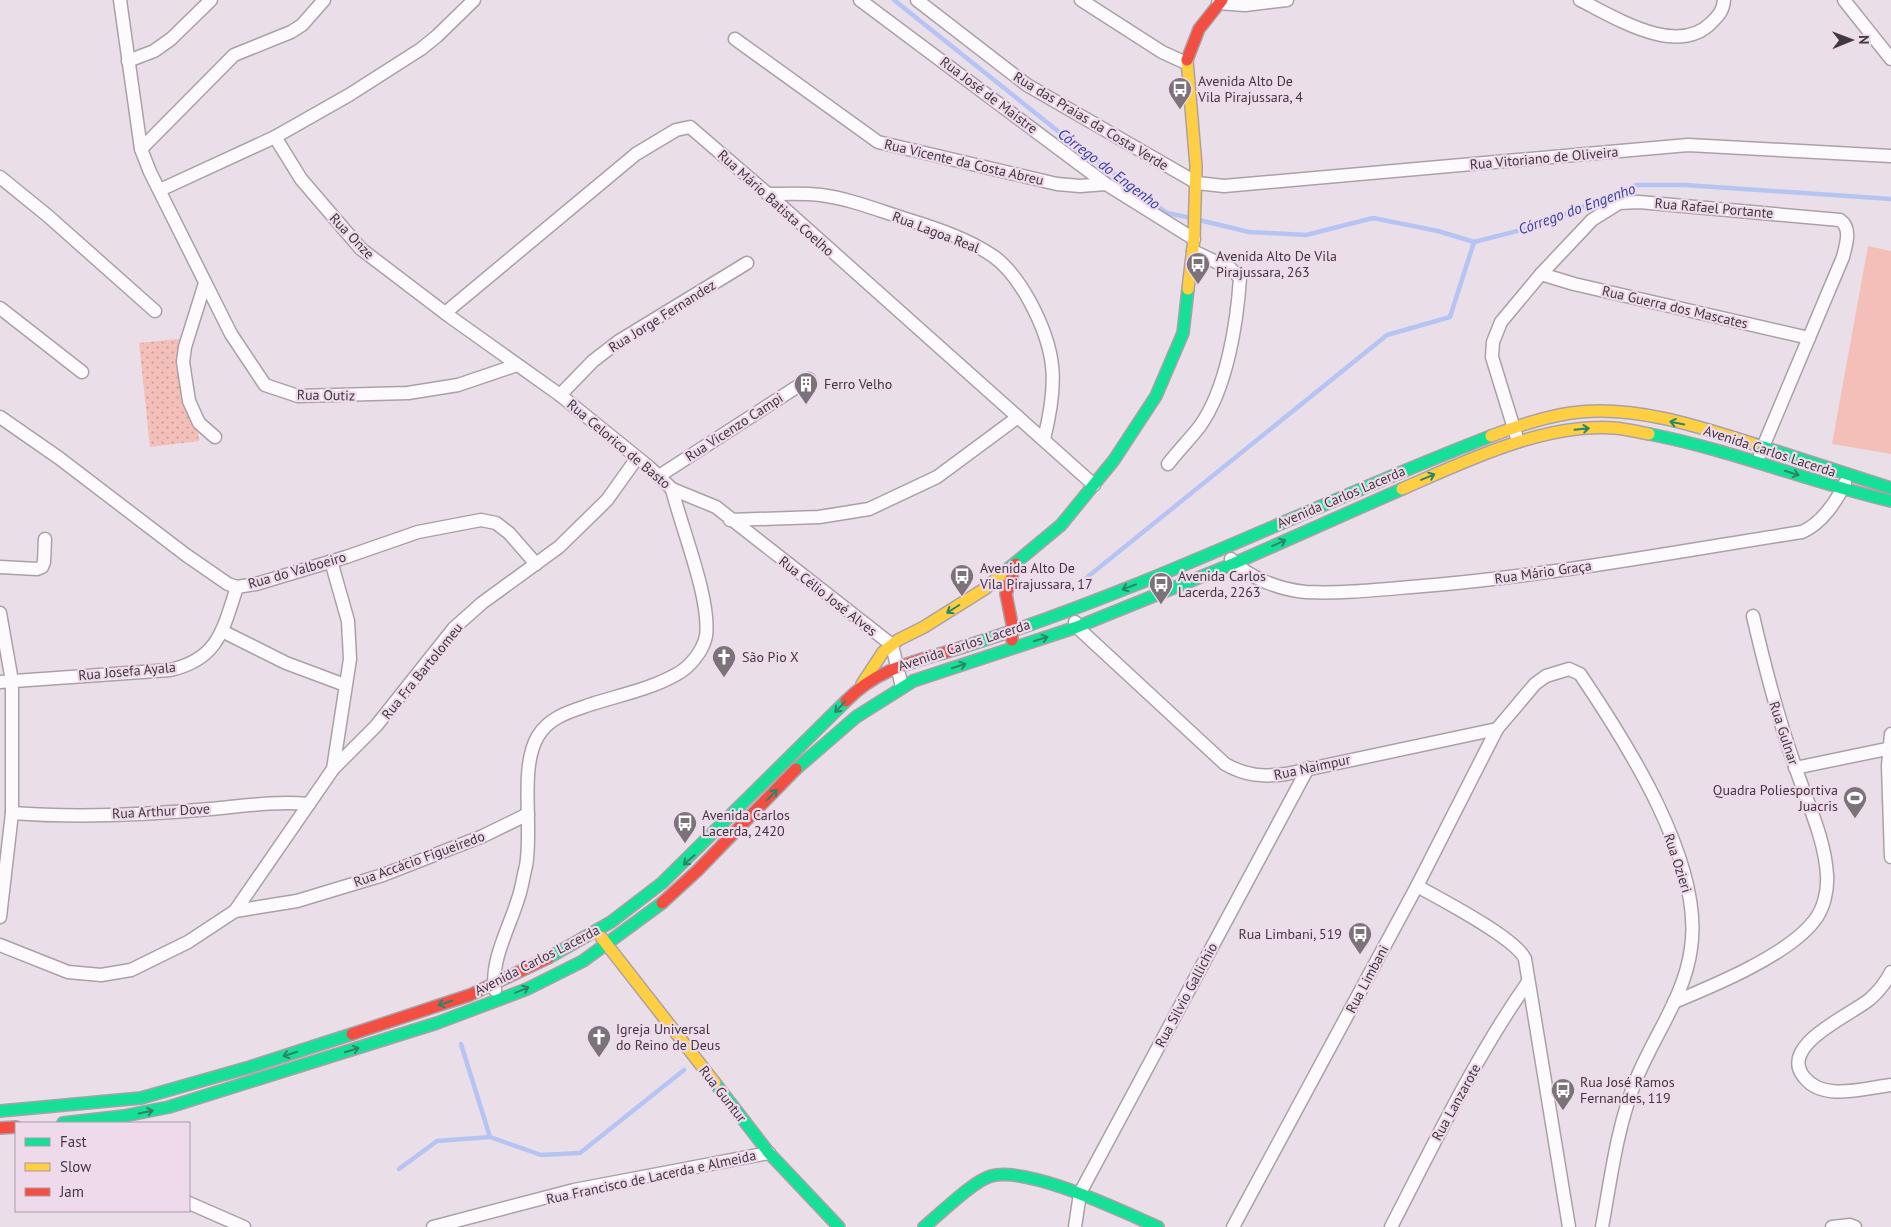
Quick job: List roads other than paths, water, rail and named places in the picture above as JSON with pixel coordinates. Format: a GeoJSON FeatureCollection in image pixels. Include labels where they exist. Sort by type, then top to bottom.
{"type":"FeatureCollection","features":[{"type":"Feature","properties":{"kind":"main road"},"geometry":{"type":"LineString","coordinates":[[861,685],[883,652],[892,645],[924,627],[989,596],[1016,564],[1061,525],[1114,460],[1144,415],[1176,352],[1187,310],[1194,239],[1196,189],[1186,63],[1189,47],[1196,33],[1220,2]]}},
{"type":"Feature","properties":{"kind":"main road","name":"Avenida Carlos Lacerda"},"geometry":{"type":"LineString","coordinates":[[2,1111],[141,1098],[309,1048],[470,995],[569,947],[630,909],[692,857],[861,685],[903,664],[940,654],[1070,610],[1222,548],[1423,462],[1514,428],[1559,415],[1608,410],[1692,426],[1763,445],[1849,476],[1891,488]]}},
{"type":"Feature","properties":{"kind":"main road","name":"Avenida Carlos Lacerda"},"geometry":{"type":"LineString","coordinates":[[72,1122],[124,1116],[169,1107],[394,1036],[497,1000],[551,977],[606,946],[707,862],[780,787],[843,728],[864,710],[907,684],[1077,627],[1235,563],[1429,477],[1519,442],[1561,432],[1616,428],[1673,439],[1758,462],[1842,490],[1891,501]]}},
{"type":"Feature","properties":{"kind":"main road"},"geometry":{"type":"LineString","coordinates":[[1004,652],[1012,641],[1014,629],[1006,597],[1008,581],[1016,564]]}},
{"type":"Feature","properties":{"kind":"main road"},"geometry":{"type":"LineString","coordinates":[[989,596],[1011,614]]}},
{"type":"Feature","properties":{"kind":"main road"},"geometry":{"type":"LineString","coordinates":[[903,664],[911,640],[924,627]]}},
{"type":"Feature","properties":{"kind":"main road","name":"Rua Guntur"},"geometry":{"type":"LineString","coordinates":[[597,930],[606,946],[769,1153],[838,1227]]}},
{"type":"Feature","properties":{"kind":"main road"},"geometry":{"type":"LineString","coordinates":[[924,1227],[992,1176],[1013,1176],[1080,1193],[1158,1227]]}},
{"type":"Feature","properties":{"kind":"street","name":"Rua Outiz"},"geometry":{"type":"LineString","coordinates":[[120,0],[141,149],[231,334],[252,370],[265,385],[282,392],[316,396],[408,393],[458,386],[503,372],[517,365]]}},
{"type":"Feature","properties":{"kind":"street"},"geometry":{"type":"LineString","coordinates":[[128,60],[154,51],[172,39],[210,0]]}},
{"type":"Feature","properties":{"kind":"street"},"geometry":{"type":"LineString","coordinates":[[141,149],[234,55],[291,32],[302,25],[324,0]]}},
{"type":"Feature","properties":{"kind":"street"},"geometry":{"type":"LineString","coordinates":[[160,190],[275,137],[393,68],[437,36],[474,0]]}},
{"type":"Feature","properties":{"kind":"street","name":"Rua José de Maistre"},"geometry":{"type":"LineString","coordinates":[[860,0],[1106,184],[1194,239],[1240,278],[1238,315],[1223,378],[1201,425],[1168,464]]}},
{"type":"Feature","properties":{"kind":"street","name":"Rua das Praias da Costa Verde"},"geometry":{"type":"LineString","coordinates":[[917,0],[1027,85],[1196,189]]}},
{"type":"Feature","properties":{"kind":"street"},"geometry":{"type":"LineString","coordinates":[[1081,0],[1162,52],[1186,63]]}},
{"type":"Feature","properties":{"kind":"street"},"geometry":{"type":"LineString","coordinates":[[1220,2],[1245,5],[1287,0]]}},
{"type":"Feature","properties":{"kind":"street"},"geometry":{"type":"LineString","coordinates":[[1580,0],[1654,34],[1666,37],[1693,36],[1708,26],[1723,5]]}},
{"type":"Feature","properties":{"kind":"street"},"geometry":{"type":"LineString","coordinates":[[1844,0],[1891,59]]}},
{"type":"Feature","properties":{"kind":"street","name":"Rua Vicente da Costa Abreu"},"geometry":{"type":"LineString","coordinates":[[735,39],[878,142],[1057,184],[1080,186],[1106,184]]}},
{"type":"Feature","properties":{"kind":"street","name":"Rua Mário Batista Coelho"},"geometry":{"type":"LineString","coordinates":[[447,314],[604,179],[636,154],[676,130],[692,128],[1094,485]]}},
{"type":"Feature","properties":{"kind":"street","name":"Rua Onze"},"geometry":{"type":"LineString","coordinates":[[275,137],[301,179],[361,250],[447,314]]}},
{"type":"Feature","properties":{"kind":"street","name":"Rua Vitoriano de Oliveira"},"geometry":{"type":"LineString","coordinates":[[1196,189],[1688,145],[1885,156]]}},
{"type":"Feature","properties":{"kind":"street"},"geometry":{"type":"LineString","coordinates":[[1885,156],[1891,149]]}},
{"type":"Feature","properties":{"kind":"street"},"geometry":{"type":"LineString","coordinates":[[0,177],[55,222],[155,311]]}},
{"type":"Feature","properties":{"kind":"street","name":"Rua Lagoa Real"},"geometry":{"type":"LineString","coordinates":[[768,194],[820,195],[843,199],[973,243],[995,257],[1022,288],[1042,324],[1049,344],[1053,370],[1053,396],[1044,439]]}},
{"type":"Feature","properties":{"kind":"street","name":"Rua Rafael Portante"},"geometry":{"type":"LineString","coordinates":[[1519,442],[1494,366],[1493,342],[1502,322],[1541,274],[1592,220],[1619,204],[1639,202],[1840,220],[1844,223],[1847,230],[1843,257],[1763,445],[1758,462]]}},
{"type":"Feature","properties":{"kind":"street","name":"Rua Jorge Fernandez"},"geometry":{"type":"LineString","coordinates":[[560,395],[593,361],[619,340],[747,263]]}},
{"type":"Feature","properties":{"kind":"street","name":"Rua Guerra dos Mascates"},"geometry":{"type":"LineString","coordinates":[[1541,274],[1574,284],[1809,338]]}},
{"type":"Feature","properties":{"kind":"street"},"geometry":{"type":"LineString","coordinates":[[206,283],[185,347],[183,362],[189,401],[199,423],[215,437]]}},
{"type":"Feature","properties":{"kind":"street"},"geometry":{"type":"LineString","coordinates":[[0,308],[82,372]]}},
{"type":"Feature","properties":{"kind":"street","name":"Rua Celorico de Basto"},"geometry":{"type":"LineString","coordinates":[[447,314],[560,395],[659,476],[672,489],[716,507],[730,520]]}},
{"type":"Feature","properties":{"kind":"street","name":"Rua Vicenzo Campi"},"geometry":{"type":"LineString","coordinates":[[659,476],[809,379]]}},
{"type":"Feature","properties":{"kind":"street","name":"Rua do Valboeiro"},"geometry":{"type":"LineString","coordinates":[[0,417],[66,463],[186,555],[228,584],[237,587],[256,584],[331,562],[418,532],[481,520],[496,524],[509,533],[536,564]]}},
{"type":"Feature","properties":{"kind":"street"},"geometry":{"type":"LineString","coordinates":[[730,520],[819,517],[869,509],[937,477],[963,460],[1018,417]]}},
{"type":"Feature","properties":{"kind":"street","name":"Rua Fra Bartolomeu"},"geometry":{"type":"LineString","coordinates":[[235,911],[333,769],[376,726],[454,628],[482,602],[559,547],[607,500],[637,458]]}},
{"type":"Feature","properties":{"kind":"street","name":"Rua Mário Graça"},"geometry":{"type":"LineString","coordinates":[[1222,548],[1235,563],[1255,577],[1279,586],[1305,592],[1374,590],[1496,579],[1802,532],[1819,520],[1842,490],[1849,476]]}},
{"type":"Feature","properties":{"kind":"street"},"geometry":{"type":"LineString","coordinates":[[497,1000],[494,984],[501,948],[519,897],[526,862],[530,758],[533,745],[546,725],[566,714],[658,683],[679,673],[692,662],[701,650],[706,636],[705,609],[672,489]]}},
{"type":"Feature","properties":{"kind":"street","name":"Rua Célio José Alves"},"geometry":{"type":"LineString","coordinates":[[730,520],[892,645],[903,664],[907,684]]}},
{"type":"Feature","properties":{"kind":"street"},"geometry":{"type":"LineString","coordinates":[[0,568],[37,569],[42,567],[45,539]]}},
{"type":"Feature","properties":{"kind":"street"},"geometry":{"type":"LineString","coordinates":[[331,562],[348,621],[350,659],[333,769]]}},
{"type":"Feature","properties":{"kind":"street","name":"Rua Josefa Ayala"},"geometry":{"type":"LineString","coordinates":[[6,681],[170,670],[196,662],[206,653],[222,631],[237,587]]}},
{"type":"Feature","properties":{"kind":"street","name":"Rua Naimpur"},"geometry":{"type":"LineString","coordinates":[[1070,610],[1077,627],[1225,764],[1248,774],[1266,777],[1498,729]]}},
{"type":"Feature","properties":{"kind":"street"},"geometry":{"type":"LineString","coordinates":[[0,613],[6,681],[12,813],[0,917]]}},
{"type":"Feature","properties":{"kind":"street","name":"Rua Gulnar"},"geometry":{"type":"LineString","coordinates":[[1674,1002],[1714,986],[1756,964],[1801,936],[1815,920],[1827,890],[1824,850],[1772,697],[1753,616]]}},
{"type":"Feature","properties":{"kind":"street"},"geometry":{"type":"LineString","coordinates":[[222,631],[286,663],[345,685]]}},
{"type":"Feature","properties":{"kind":"street","name":"Rua Ozieri"},"geometry":{"type":"LineString","coordinates":[[1498,729],[1535,684],[1561,670],[1577,671],[1636,762],[1674,844],[1686,878],[1692,930],[1692,948],[1688,965],[1674,1002],[1630,1096],[1602,1227]]}},
{"type":"Feature","properties":{"kind":"street","name":"Rua Limbani"},"geometry":{"type":"LineString","coordinates":[[1233,1227],[1417,886],[1498,729]]}},
{"type":"Feature","properties":{"kind":"street"},"geometry":{"type":"LineString","coordinates":[[1891,734],[1889,768],[1891,857]]}},
{"type":"Feature","properties":{"kind":"street"},"geometry":{"type":"LineString","coordinates":[[1795,768],[1890,748]]}},
{"type":"Feature","properties":{"kind":"street","name":"Rua Silvio Gallichio"},"geometry":{"type":"LineString","coordinates":[[1075,1227],[1080,1193],[1308,768]]}},
{"type":"Feature","properties":{"kind":"street","name":"Rua Arthur Dove"},"geometry":{"type":"LineString","coordinates":[[12,813],[72,816],[210,809],[277,802],[309,804]]}},
{"type":"Feature","properties":{"kind":"street","name":"Rua Accácio Figueiredo"},"geometry":{"type":"LineString","coordinates":[[0,945],[68,972],[88,975],[114,974],[143,965],[175,949],[235,911],[297,901],[383,875],[483,836],[528,814]]}},
{"type":"Feature","properties":{"kind":"street"},"geometry":{"type":"LineString","coordinates":[[1417,886],[1485,926],[1521,951],[1525,959],[1568,1227]]}},
{"type":"Feature","properties":{"kind":"street"},"geometry":{"type":"LineString","coordinates":[[1891,972],[1886,982],[1871,998],[1804,1046],[1798,1056],[1801,1074],[1809,1084],[1818,1089],[1837,1092],[1891,1085]]}},
{"type":"Feature","properties":{"kind":"street","name":"Rua Lanzarote"},"geometry":{"type":"LineString","coordinates":[[1390,1227],[1472,1072],[1503,1017],[1528,982]]}},
{"type":"Feature","properties":{"kind":"street"},"geometry":{"type":"LineString","coordinates":[[2,1111],[11,1128]]}},
{"type":"Feature","properties":{"kind":"street","name":"Rua Francisco de Lacerda e Almeida"},"geometry":{"type":"LineString","coordinates":[[433,1227],[601,1184],[769,1153]]}},
{"type":"Feature","properties":{"kind":"street"},"geometry":{"type":"LineString","coordinates":[[190,1203],[244,1227]]}},
{"type":"Feature","properties":{"kind":"street"},"geometry":{"type":"LineString","coordinates":[[1832,1227],[1856,1227]]}},
{"type":"Feature","properties":{"kind":"waterway","name":"Córrego do Engenho"},"geometry":{"type":"LineString","coordinates":[[894,0],[1074,144],[1167,213],[1191,218]]}},
{"type":"Feature","properties":{"kind":"waterway","name":"Córrego do Engenho"},"geometry":{"type":"LineString","coordinates":[[1199,220],[1249,232],[1306,235],[1373,218],[1438,231],[1474,242],[1533,227],[1636,185],[1685,185],[1891,199]]}},
{"type":"Feature","properties":{"kind":"waterway"},"geometry":{"type":"LineString","coordinates":[[1080,583],[1387,335],[1450,317],[1474,242]]}},
{"type":"Feature","properties":{"kind":"waterway"},"geometry":{"type":"LineString","coordinates":[[461,1044],[490,1137],[541,1155],[580,1153],[684,1070]]}},
{"type":"Feature","properties":{"kind":"waterway"},"geometry":{"type":"LineString","coordinates":[[399,1169],[437,1141],[490,1137]]}},
{"type":"Feature","properties":{"kind":"place","name":"Avenida Alto De Vila Pirajussara, 4"},"geometry":{"type":"Point","coordinates":[1180,110]}},
{"type":"Feature","properties":{"kind":"place","name":"Avenida Alto De Vila Pirajussara, 263"},"geometry":{"type":"Point","coordinates":[1198,285]}},
{"type":"Feature","properties":{"kind":"place","name":"Ferro Velho"},"geometry":{"type":"Point","coordinates":[806,405]}},
{"type":"Feature","properties":{"kind":"place","name":"Avenida Alto De Vila Pirajussara, 17"},"geometry":{"type":"Point","coordinates":[962,597]}},
{"type":"Feature","properties":{"kind":"place","name":"Avenida Carlos Lacerda, 2263"},"geometry":{"type":"Point","coordinates":[1161,605]}},
{"type":"Feature","properties":{"kind":"place","name":"São Pio X"},"geometry":{"type":"Point","coordinates":[724,678]}},
{"type":"Feature","properties":{"kind":"place","name":"Quadra Poliesportiva Juacris"},"geometry":{"type":"Point","coordinates":[1855,819]}},
{"type":"Feature","properties":{"kind":"place","name":"Avenida Carlos Lacerda, 2420"},"geometry":{"type":"Point","coordinates":[685,844]}},
{"type":"Feature","properties":{"kind":"place","name":"Rua Limbani, 519"},"geometry":{"type":"Point","coordinates":[1360,955]}},
{"type":"Feature","properties":{"kind":"place","name":"Igreja Universal do Reino de Deus"},"geometry":{"type":"Point","coordinates":[599,1058]}},
{"type":"Feature","properties":{"kind":"place","name":"Rua José Ramos Fernandes, 119"},"geometry":{"type":"Point","coordinates":[1563,1111]}}]}
